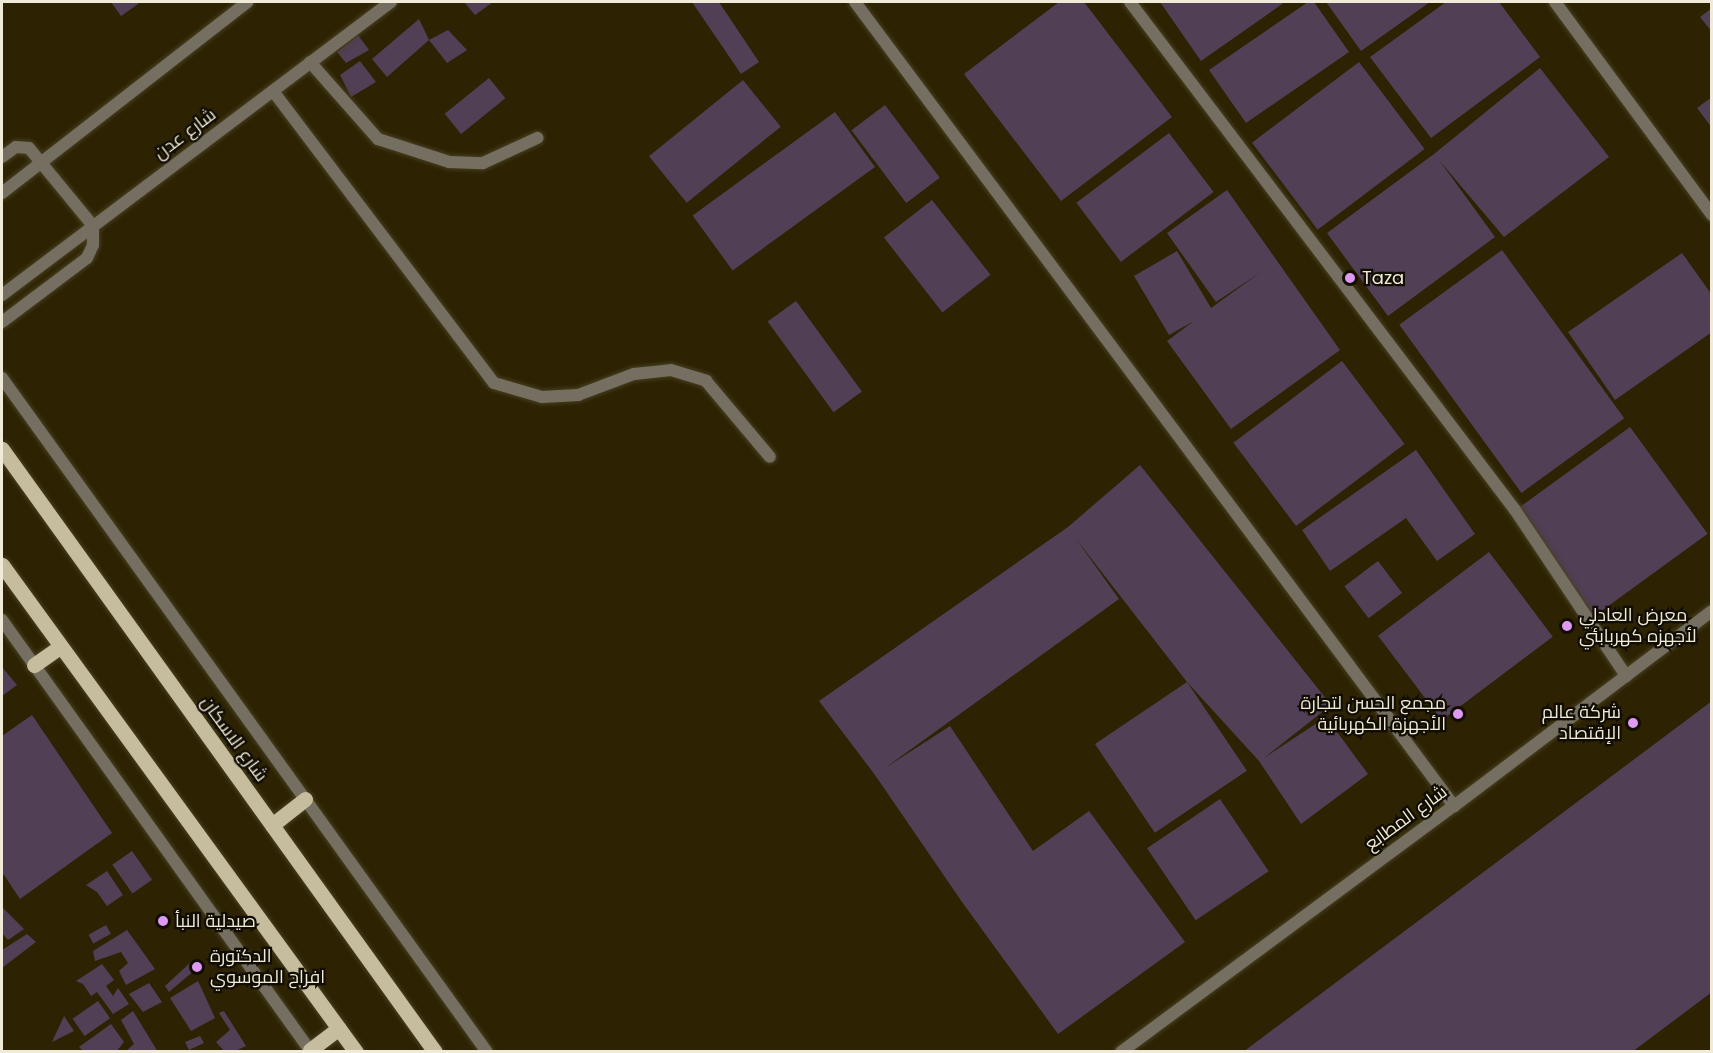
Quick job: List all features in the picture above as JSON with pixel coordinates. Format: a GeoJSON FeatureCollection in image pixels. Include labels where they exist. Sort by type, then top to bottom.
{"type":"FeatureCollection","features":[{"type":"Feature","properties":{"kind":"main road","name":"شارع الاسكان"},"geometry":{"type":"LineString","coordinates":[[2,449],[435,1052]]}},
{"type":"Feature","properties":{"kind":"main road"},"geometry":{"type":"LineString","coordinates":[[2,565],[356,1052]]}},
{"type":"Feature","properties":{"kind":"main road"},"geometry":{"type":"LineString","coordinates":[[34,665],[60,647]]}},
{"type":"Feature","properties":{"kind":"main road"},"geometry":{"type":"LineString","coordinates":[[272,825],[305,799]]}},
{"type":"Feature","properties":{"kind":"main road"},"geometry":{"type":"LineString","coordinates":[[311,1051],[339,1028]]}},
{"type":"Feature","properties":{"kind":"street"},"geometry":{"type":"LineString","coordinates":[[2,193],[247,2]]}},
{"type":"Feature","properties":{"kind":"street","name":"شارع عدن"},"geometry":{"type":"LineString","coordinates":[[2,295],[391,2]]}},
{"type":"Feature","properties":{"kind":"street"},"geometry":{"type":"LineString","coordinates":[[855,2],[1454,806]]}},
{"type":"Feature","properties":{"kind":"street"},"geometry":{"type":"LineString","coordinates":[[1130,2],[1515,510],[1626,676]]}},
{"type":"Feature","properties":{"kind":"street"},"geometry":{"type":"LineString","coordinates":[[1555,2],[1712,215]]}},
{"type":"Feature","properties":{"kind":"street"},"geometry":{"type":"LineString","coordinates":[[310,62],[378,139],[449,162],[483,163],[537,138]]}},
{"type":"Feature","properties":{"kind":"street"},"geometry":{"type":"LineString","coordinates":[[273,91],[494,383],[542,397],[578,394],[633,374],[671,370],[706,381],[770,458]]}},
{"type":"Feature","properties":{"kind":"street"},"geometry":{"type":"LineString","coordinates":[[2,157],[16,147],[25,146],[42,162],[93,226],[93,245],[87,258],[2,322]]}},
{"type":"Feature","properties":{"kind":"street"},"geometry":{"type":"LineString","coordinates":[[2,378],[487,1052]]}},
{"type":"Feature","properties":{"kind":"street","name":"شارع المطابع"},"geometry":{"type":"LineString","coordinates":[[1121,1052],[1454,806],[1712,611]]}},
{"type":"Feature","properties":{"kind":"street"},"geometry":{"type":"LineString","coordinates":[[2,620],[311,1051]]}},
{"type":"Feature","properties":{"kind":"building"},"geometry":{"type":"Polygon","coordinates":[[[111,2],[141,2],[121,16],[111,2]]]}},
{"type":"Feature","properties":{"kind":"building"},"geometry":{"type":"Polygon","coordinates":[[[464,2],[493,2],[475,15],[464,2]]]}},
{"type":"Feature","properties":{"kind":"building"},"geometry":{"type":"Polygon","coordinates":[[[692,2],[719,2],[759,62],[741,74],[692,2]]]}},
{"type":"Feature","properties":{"kind":"building"},"geometry":{"type":"Polygon","coordinates":[[[1059,2],[1084,2],[1172,117],[1061,201],[964,74],[1059,2]]]}},
{"type":"Feature","properties":{"kind":"building"},"geometry":{"type":"Polygon","coordinates":[[[1160,2],[1285,2],[1201,61],[1160,2]]]}},
{"type":"Feature","properties":{"kind":"building"},"geometry":{"type":"Polygon","coordinates":[[[1308,2],[1314,2],[1349,52],[1246,123],[1209,70],[1308,2]]]}},
{"type":"Feature","properties":{"kind":"building"},"geometry":{"type":"Polygon","coordinates":[[[1326,2],[1430,2],[1361,51],[1326,2]]]}},
{"type":"Feature","properties":{"kind":"building"},"geometry":{"type":"Polygon","coordinates":[[[1446,2],[1499,2],[1540,57],[1431,138],[1370,57],[1446,2]]]}},
{"type":"Feature","properties":{"kind":"building"},"geometry":{"type":"Polygon","coordinates":[[[1712,8],[1712,32],[1700,17],[1712,8]]]}},
{"type":"Feature","properties":{"kind":"building"},"geometry":{"type":"Polygon","coordinates":[[[419,19],[429,40],[387,77],[372,59],[419,19]]]}},
{"type":"Feature","properties":{"kind":"building"},"geometry":{"type":"Polygon","coordinates":[[[448,30],[467,50],[447,63],[429,40],[448,30]]]}},
{"type":"Feature","properties":{"kind":"building"},"geometry":{"type":"Polygon","coordinates":[[[358,35],[369,50],[346,63],[337,52],[358,35]]]}},
{"type":"Feature","properties":{"kind":"building"},"geometry":{"type":"Polygon","coordinates":[[[360,61],[376,82],[351,97],[340,75],[360,61]]]}},
{"type":"Feature","properties":{"kind":"building"},"geometry":{"type":"Polygon","coordinates":[[[1359,62],[1425,149],[1318,230],[1252,143],[1359,62]]]}},
{"type":"Feature","properties":{"kind":"building"},"geometry":{"type":"Polygon","coordinates":[[[1540,68],[1609,157],[1504,237],[1439,160],[1495,237],[1388,316],[1327,233],[1434,154],[1540,68]]]}},
{"type":"Feature","properties":{"kind":"building"},"geometry":{"type":"Polygon","coordinates":[[[489,78],[505,98],[461,134],[445,114],[489,78]]]}},
{"type":"Feature","properties":{"kind":"building"},"geometry":{"type":"Polygon","coordinates":[[[743,80],[781,127],[687,203],[649,156],[743,80]]]}},
{"type":"Feature","properties":{"kind":"building"},"geometry":{"type":"Polygon","coordinates":[[[1712,97],[1712,128],[1697,108],[1712,97]]]}},
{"type":"Feature","properties":{"kind":"building"},"geometry":{"type":"Polygon","coordinates":[[[885,105],[940,178],[906,203],[851,130],[885,105]]]}},
{"type":"Feature","properties":{"kind":"building"},"geometry":{"type":"Polygon","coordinates":[[[835,112],[875,167],[733,270],[693,215],[835,112]]]}},
{"type":"Feature","properties":{"kind":"building"},"geometry":{"type":"Polygon","coordinates":[[[1169,133],[1214,192],[1121,262],[1076,203],[1169,133]]]}},
{"type":"Feature","properties":{"kind":"building"},"geometry":{"type":"Polygon","coordinates":[[[1227,190],[1340,350],[1231,429],[1167,341],[1194,321],[1169,335],[1134,276],[1177,251],[1211,308],[1261,272],[1216,302],[1167,233],[1227,190]]]}},
{"type":"Feature","properties":{"kind":"building"},"geometry":{"type":"Polygon","coordinates":[[[932,200],[990,275],[942,312],[884,238],[932,200]]]}},
{"type":"Feature","properties":{"kind":"building"},"geometry":{"type":"Polygon","coordinates":[[[1502,250],[1624,418],[1522,493],[1399,325],[1502,250]]]}},
{"type":"Feature","properties":{"kind":"building"},"geometry":{"type":"Polygon","coordinates":[[[1682,253],[1712,295],[1712,332],[1615,400],[1568,332],[1682,253]]]}},
{"type":"Feature","properties":{"kind":"building"},"geometry":{"type":"Polygon","coordinates":[[[796,301],[862,392],[834,412],[768,322],[796,301]]]}},
{"type":"Feature","properties":{"kind":"building"},"geometry":{"type":"Polygon","coordinates":[[[1342,361],[1405,444],[1296,526],[1233,443],[1342,361]]]}},
{"type":"Feature","properties":{"kind":"building"},"geometry":{"type":"Polygon","coordinates":[[[1630,427],[1708,534],[1593,617],[1515,510],[1630,427]]]}},
{"type":"Feature","properties":{"kind":"building"},"geometry":{"type":"Polygon","coordinates":[[[1416,450],[1475,534],[1437,561],[1406,518],[1330,571],[1302,530],[1416,450]]]}},
{"type":"Feature","properties":{"kind":"building"},"geometry":{"type":"Polygon","coordinates":[[[1140,465],[1331,705],[1264,758],[1326,717],[1368,774],[1301,824],[1259,761],[1187,682],[1076,539],[1119,599],[885,768],[950,726],[1033,851],[1089,811],[1185,942],[1058,1034],[962,902],[875,775],[819,701],[1068,527],[1140,465]]]}},
{"type":"Feature","properties":{"kind":"building"},"geometry":{"type":"Polygon","coordinates":[[[1489,552],[1553,637],[1442,720],[1378,636],[1489,552]]]}},
{"type":"Feature","properties":{"kind":"building"},"geometry":{"type":"Polygon","coordinates":[[[1378,561],[1402,593],[1369,618],[1344,586],[1378,561]]]}},
{"type":"Feature","properties":{"kind":"building"},"geometry":{"type":"Polygon","coordinates":[[[2,667],[17,685],[2,696],[2,667]]]}},
{"type":"Feature","properties":{"kind":"building"},"geometry":{"type":"Polygon","coordinates":[[[1187,682],[1247,771],[1155,833],[1095,744],[1187,682]]]}},
{"type":"Feature","properties":{"kind":"building"},"geometry":{"type":"Polygon","coordinates":[[[1712,701],[1712,992],[1632,1052],[1243,1052],[1712,701]]]}},
{"type":"Feature","properties":{"kind":"building"},"geometry":{"type":"Polygon","coordinates":[[[32,715],[112,833],[20,899],[2,872],[2,736],[32,715]]]}},
{"type":"Feature","properties":{"kind":"building"},"geometry":{"type":"Polygon","coordinates":[[[1220,799],[1269,871],[1196,920],[1147,848],[1220,799]]]}},
{"type":"Feature","properties":{"kind":"building"},"geometry":{"type":"Polygon","coordinates":[[[132,851],[152,880],[132,893],[112,865],[132,851]]]}},
{"type":"Feature","properties":{"kind":"building"},"geometry":{"type":"Polygon","coordinates":[[[107,871],[123,895],[107,906],[97,892],[86,885],[107,871]]]}},
{"type":"Feature","properties":{"kind":"building"},"geometry":{"type":"Polygon","coordinates":[[[2,907],[24,929],[8,940],[2,933],[2,907]]]}},
{"type":"Feature","properties":{"kind":"building"},"geometry":{"type":"Polygon","coordinates":[[[106,925],[111,934],[93,943],[89,935],[106,925]]]}},
{"type":"Feature","properties":{"kind":"building"},"geometry":{"type":"Polygon","coordinates":[[[127,930],[155,969],[126,985],[119,971],[128,963],[121,952],[95,961],[93,951],[127,930]]]}},
{"type":"Feature","properties":{"kind":"building"},"geometry":{"type":"Polygon","coordinates":[[[27,934],[36,942],[2,968],[2,950],[27,934]]]}},
{"type":"Feature","properties":{"kind":"building"},"geometry":{"type":"Polygon","coordinates":[[[192,961],[196,969],[169,992],[165,986],[192,961]]]}},
{"type":"Feature","properties":{"kind":"building"},"geometry":{"type":"Polygon","coordinates":[[[102,964],[114,980],[106,986],[113,996],[118,988],[129,1004],[113,1014],[97,992],[91,996],[83,984],[76,981],[102,964]]]}},
{"type":"Feature","properties":{"kind":"building"},"geometry":{"type":"Polygon","coordinates":[[[198,981],[215,1018],[191,1031],[170,998],[198,981]]]}},
{"type":"Feature","properties":{"kind":"building"},"geometry":{"type":"Polygon","coordinates":[[[149,983],[162,1002],[143,1012],[129,994],[149,983]]]}},
{"type":"Feature","properties":{"kind":"building"},"geometry":{"type":"Polygon","coordinates":[[[98,1001],[110,1018],[85,1036],[73,1019],[98,1001]]]}},
{"type":"Feature","properties":{"kind":"building"},"geometry":{"type":"Polygon","coordinates":[[[133,1011],[158,1052],[125,1052],[134,1044],[121,1020],[133,1011]]]}},
{"type":"Feature","properties":{"kind":"building"},"geometry":{"type":"Polygon","coordinates":[[[224,1011],[246,1046],[233,1052],[225,1052],[216,1042],[230,1030],[219,1013],[224,1011]]]}},
{"type":"Feature","properties":{"kind":"building"},"geometry":{"type":"Polygon","coordinates":[[[64,1016],[74,1031],[52,1042],[64,1016]]]}},
{"type":"Feature","properties":{"kind":"building"},"geometry":{"type":"Polygon","coordinates":[[[111,1024],[124,1042],[116,1052],[84,1052],[79,1047],[111,1024]]]}},
{"type":"Feature","properties":{"kind":"building"},"geometry":{"type":"Polygon","coordinates":[[[200,1036],[204,1043],[189,1050],[185,1042],[200,1036]]]}},
{"type":"Feature","properties":{"kind":"place","name":"Taza"},"geometry":{"type":"Point","coordinates":[1350,278]}},
{"type":"Feature","properties":{"kind":"place","name":"معرض العادلي لأجهزه كهربابئي"},"geometry":{"type":"Point","coordinates":[1567,626]}},
{"type":"Feature","properties":{"kind":"place","name":"مجمع الحسن لتجارة الأجهزة الكهربائية"},"geometry":{"type":"Point","coordinates":[1458,714]}},
{"type":"Feature","properties":{"kind":"place","name":"شركة عالم الإقتصاد"},"geometry":{"type":"Point","coordinates":[1633,723]}},
{"type":"Feature","properties":{"kind":"place","name":"صيدلية النبأ"},"geometry":{"type":"Point","coordinates":[163,921]}},
{"type":"Feature","properties":{"kind":"place","name":"الدكتورة افراح الموسوي"},"geometry":{"type":"Point","coordinates":[197,967]}}]}
